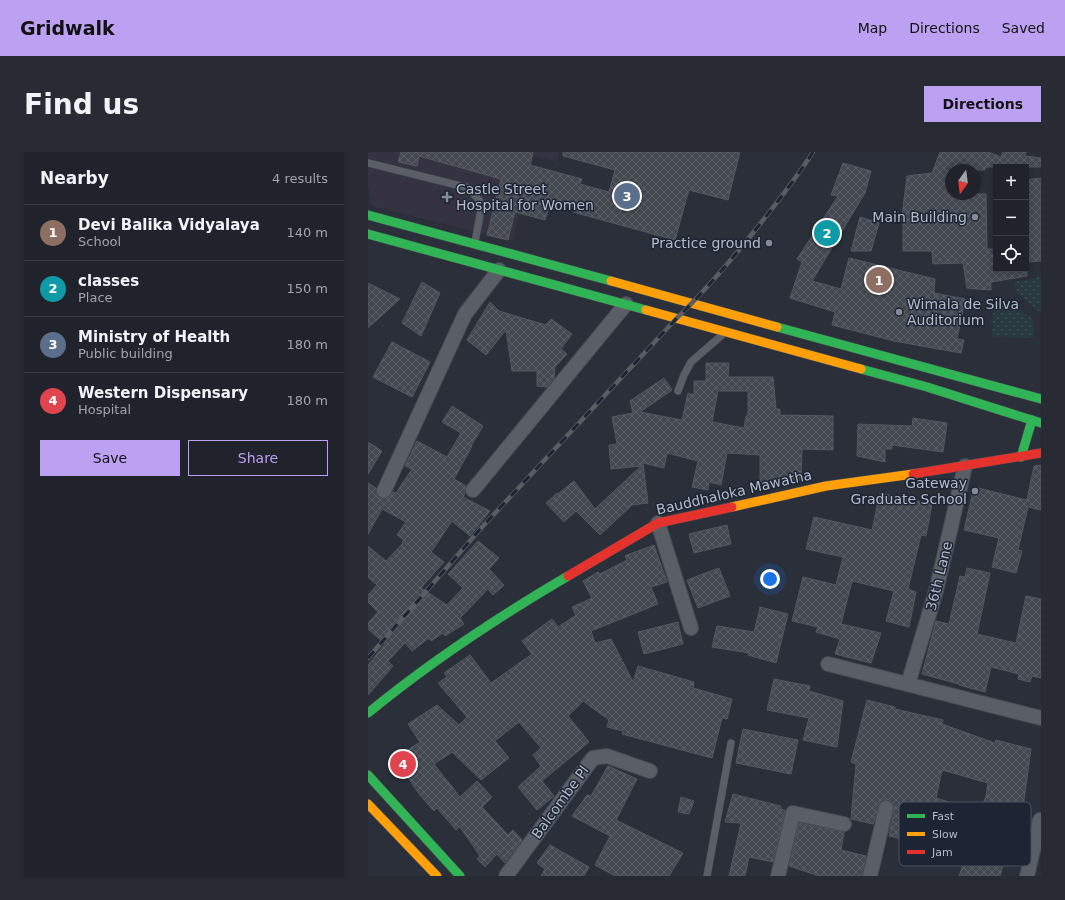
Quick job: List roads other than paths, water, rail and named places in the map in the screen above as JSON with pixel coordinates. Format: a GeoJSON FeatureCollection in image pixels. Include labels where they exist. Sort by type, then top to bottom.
{"type":"FeatureCollection","features":[{"type":"Feature","properties":{"kind":"main road"},"geometry":{"type":"LineString","coordinates":[[368,215],[1040,399]]}},
{"type":"Feature","properties":{"kind":"main road"},"geometry":{"type":"LineString","coordinates":[[368,234],[927,387],[1037,421],[1021,456]]}},
{"type":"Feature","properties":{"kind":"main road","name":"Bauddhaloka Mawatha"},"geometry":{"type":"LineString","coordinates":[[368,713],[447,653],[546,589],[658,523],[826,486],[965,466],[1041,453]]}},
{"type":"Feature","properties":{"kind":"main road"},"geometry":{"type":"LineString","coordinates":[[368,775],[460,876]]}},
{"type":"Feature","properties":{"kind":"main road"},"geometry":{"type":"LineString","coordinates":[[368,804],[437,876]]}},
{"type":"Feature","properties":{"kind":"street"},"geometry":{"type":"LineString","coordinates":[[384,491],[466,314],[499,270]]}},
{"type":"Feature","properties":{"kind":"street"},"geometry":{"type":"LineString","coordinates":[[473,490],[626,304]]}},
{"type":"Feature","properties":{"kind":"street","name":"36th Lane"},"geometry":{"type":"LineString","coordinates":[[908,684],[936,591],[965,466]]}},
{"type":"Feature","properties":{"kind":"street"},"geometry":{"type":"LineString","coordinates":[[658,523],[690,628]]}},
{"type":"Feature","properties":{"kind":"street"},"geometry":{"type":"LineString","coordinates":[[828,664],[1041,718]]}},
{"type":"Feature","properties":{"kind":"street","name":"Balcombe Pl"},"geometry":{"type":"LineString","coordinates":[[506,876],[592,758],[608,756],[650,771]]}},
{"type":"Feature","properties":{"kind":"street"},"geometry":{"type":"LineString","coordinates":[[870,876],[886,808]]}},
{"type":"Feature","properties":{"kind":"street"},"geometry":{"type":"LineString","coordinates":[[778,876],[793,813],[844,824]]}},
{"type":"Feature","properties":{"kind":"street"},"geometry":{"type":"LineString","coordinates":[[1031,859],[1040,820]]}},
{"type":"Feature","properties":{"kind":"street"},"geometry":{"type":"LineString","coordinates":[[1027,876],[1029,866]]}},
{"type":"Feature","properties":{"kind":"lane"},"geometry":{"type":"LineString","coordinates":[[368,163],[469,188],[482,204],[474,243]]}},
{"type":"Feature","properties":{"kind":"lane"},"geometry":{"type":"LineString","coordinates":[[678,391],[691,362],[726,333]]}},
{"type":"Feature","properties":{"kind":"lane"},"geometry":{"type":"LineString","coordinates":[[707,876],[731,743]]}},
{"type":"Feature","properties":{"kind":"railway"},"geometry":{"type":"LineString","coordinates":[[368,658],[483,526],[720,273],[781,197],[813,152]]}},
{"type":"Feature","properties":{"kind":"place","name":"Ministry of Health"},"geometry":{"type":"Point","coordinates":[627,196]}},
{"type":"Feature","properties":{"kind":"place","name":"Castle Street Hospital for Women"},"geometry":{"type":"Point","coordinates":[447,197]}},
{"type":"Feature","properties":{"kind":"place","name":"Main Building"},"geometry":{"type":"Point","coordinates":[975,217]}},
{"type":"Feature","properties":{"kind":"place","name":"classes"},"geometry":{"type":"Point","coordinates":[827,233]}},
{"type":"Feature","properties":{"kind":"place","name":"Practice ground"},"geometry":{"type":"Point","coordinates":[769,243]}},
{"type":"Feature","properties":{"kind":"place","name":"Devi Balika Vidyalaya"},"geometry":{"type":"Point","coordinates":[879,280]}},
{"type":"Feature","properties":{"kind":"place","name":"Wimala de Silva Auditorium"},"geometry":{"type":"Point","coordinates":[899,312]}},
{"type":"Feature","properties":{"kind":"place","name":"Gateway Graduate School"},"geometry":{"type":"Point","coordinates":[975,491]}},
{"type":"Feature","properties":{"kind":"place","name":"Western Dispensary"},"geometry":{"type":"Point","coordinates":[403,764]}}]}
